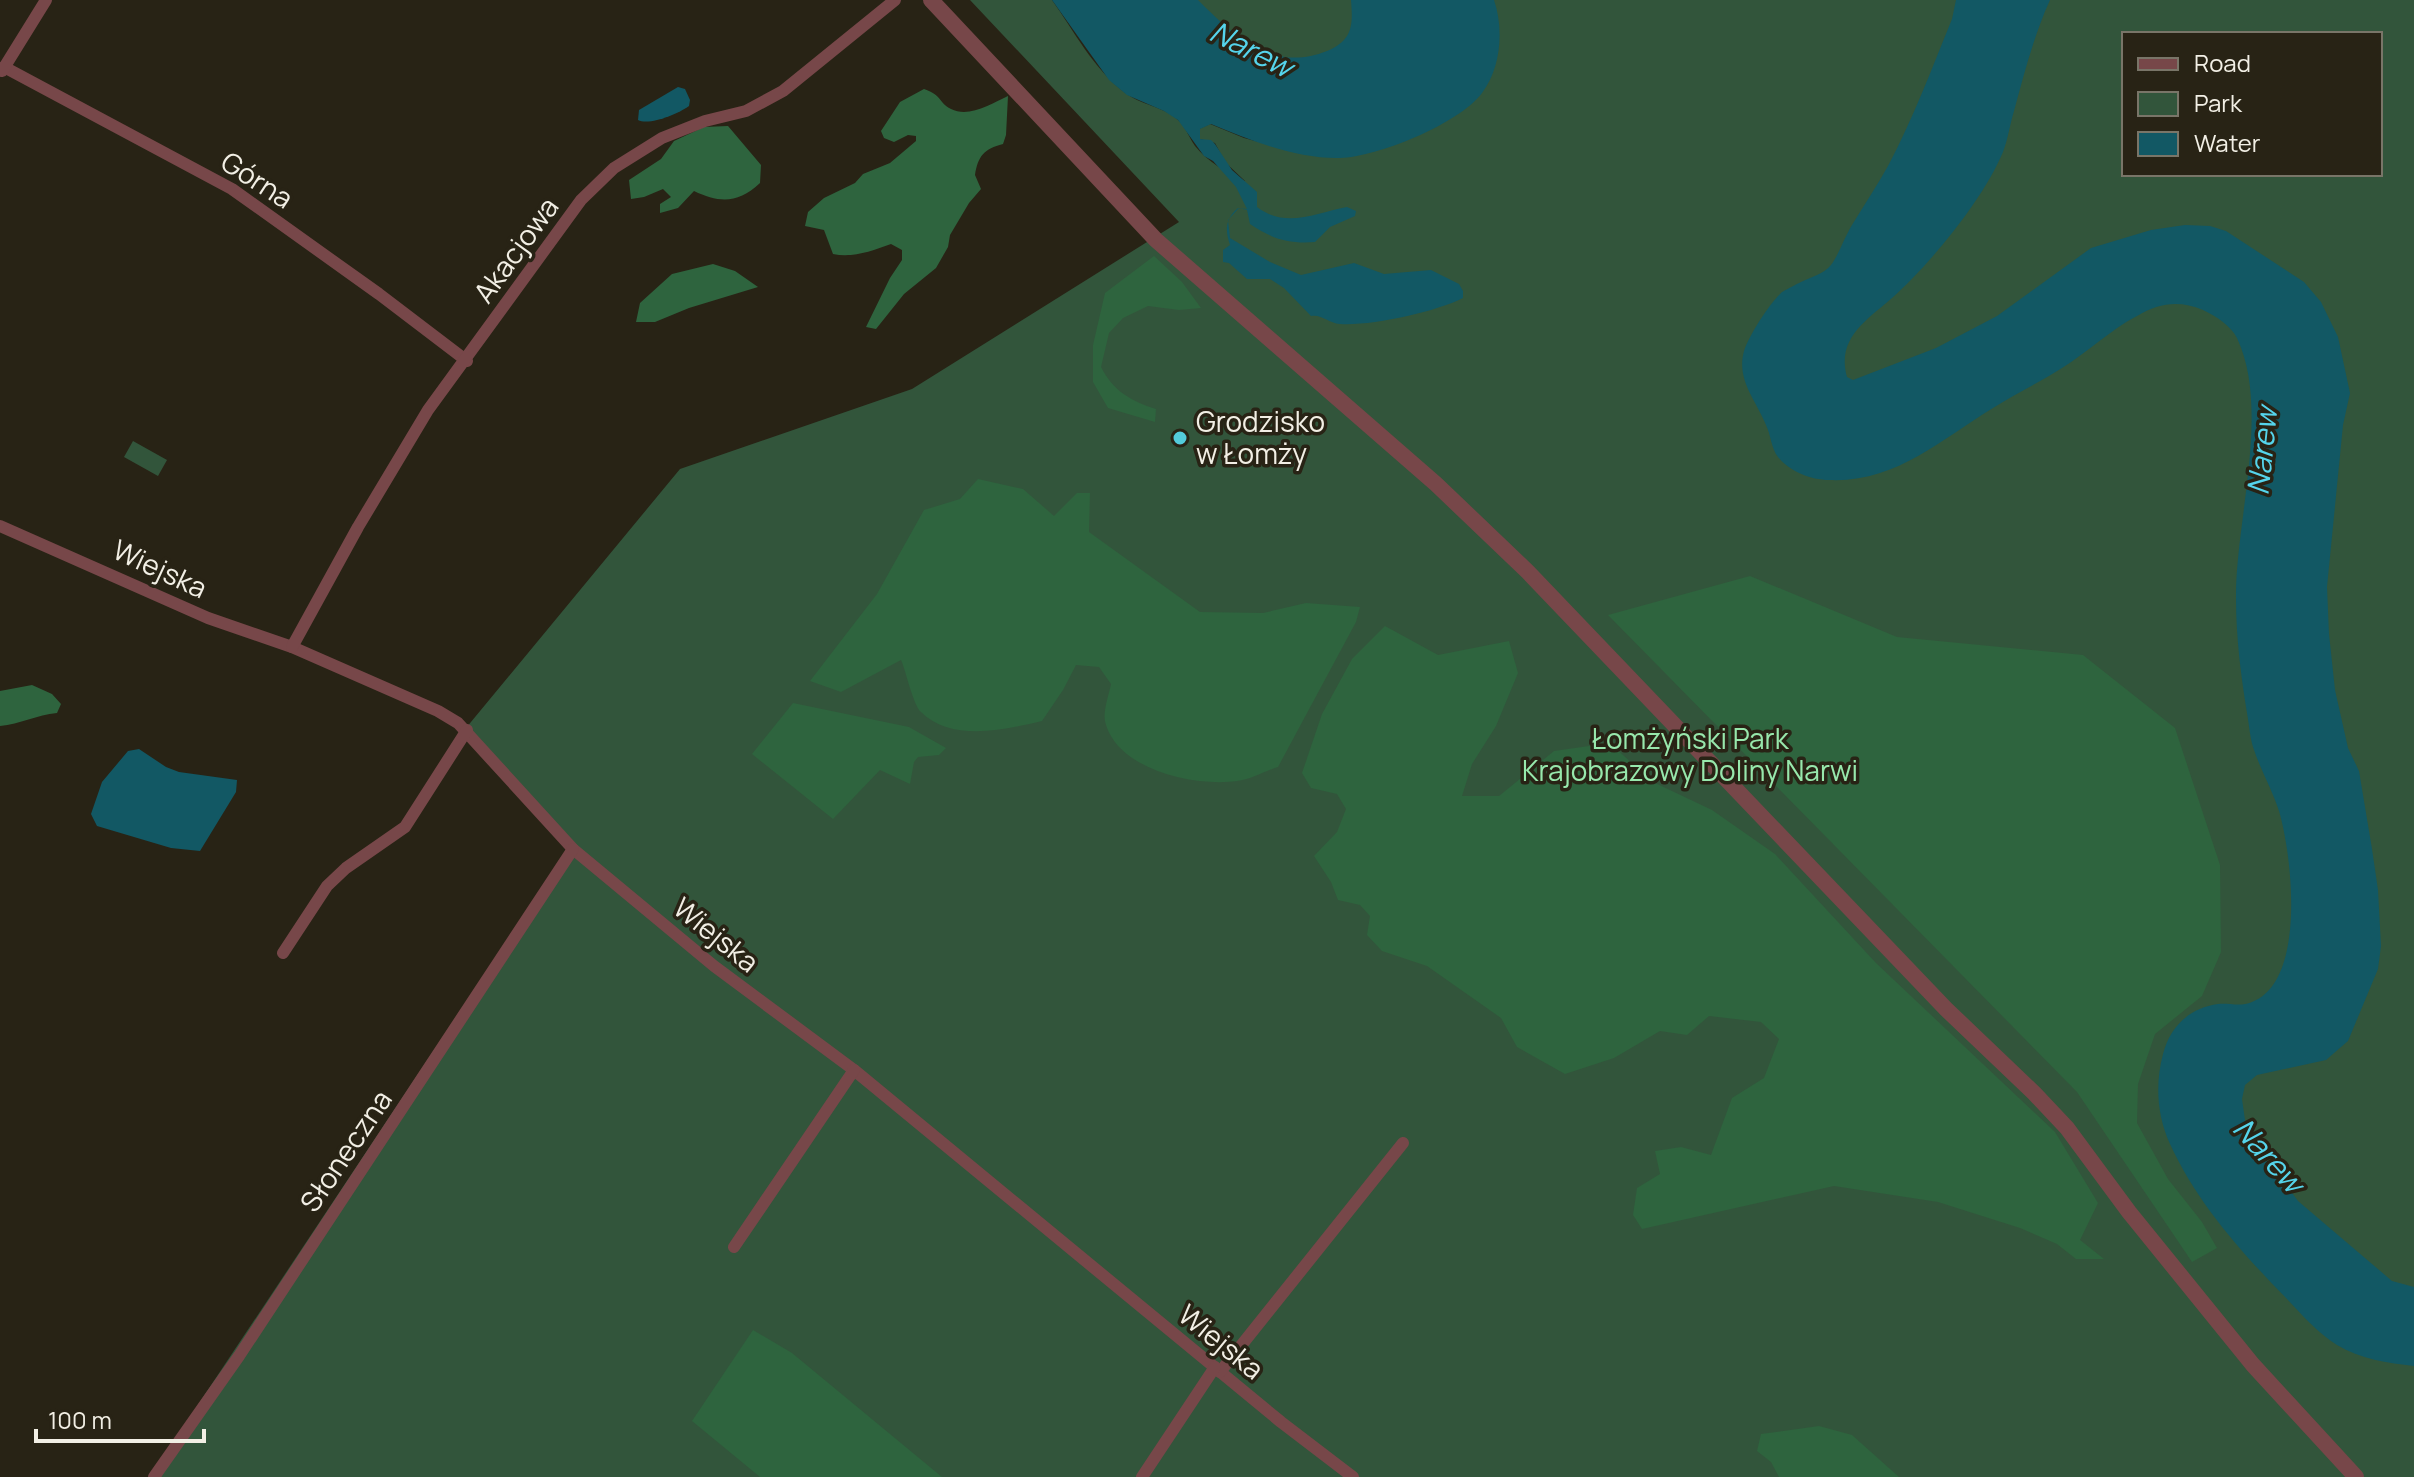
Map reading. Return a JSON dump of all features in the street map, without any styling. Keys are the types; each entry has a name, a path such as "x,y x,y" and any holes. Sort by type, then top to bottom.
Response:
{"street":[{"path":"2,70 46,0"},
{"name":"Akacjowa","path":"292,647 358,527 428,410 467,361 581,200 614,168 683,129 746,111 783,91 895,0"},
{"path":"931,0 1156,240 1436,484 1528,572 1946,1009 2034,1093 2067,1128 2129,1212 2244,1355 2356,1477"},
{"name":"Górna","path":"2,70 232,189 347,270 467,361"},
{"name":"Wiejska","path":"0,526 208,618 292,647 438,711 467,730 573,849 714,966 854,1070 1353,1477"},
{"path":"283,953 327,886 346,868 405,827 467,730"},
{"name":"Słoneczna","path":"154,1477 239,1356 573,849"},
{"path":"734,1247 854,1070"},
{"path":"1142,1477 1218,1369 1403,1143"}],"green space":[{"name":"Łomżyński Park Krajobrazowy Doliny Narwi","path":"970,0 1052,0 1093,61 1113,82 1130,96 1172,115 1206,157 1245,181 1225,162 1215,143 1200,139 1199,129 1210,124 1244,138 1293,151 1108,0 2414,0 2414,1477 150,1477 573,841 466,728 680,469 912,389 1179,222"},
{"path":"924,89 951,109 965,112 980,109 1008,96 1006,135 1003,144 991,148 980,158 975,175 981,189 950,235 948,247 936,268 904,294 876,329 866,327 902,260 902,250 891,244 855,254 833,254 824,230 805,226 808,212 824,198 855,183 863,174 890,163 916,141 916,136 908,135 894,142 884,138 881,131 900,102"},
{"path":"728,126 761,165 760,183 752,190 728,199 712,198 694,191 678,208 660,213 660,204 671,197 663,189 631,199 629,180 661,159 674,141 704,127"},
{"path":"1154,256 1182,282 1201,308 1179,310 1148,306 1123,318 1109,333 1101,367 1111,383 1124,394 1156,409 1155,422 1108,408 1093,382 1093,345 1105,293"},
{"path":"713,264 735,271 758,287 655,322 636,322 640,303 672,274"},
{"path":"133,441 167,460 158,476 124,457"},
{"path":"978,479 1023,489 1054,516 1077,493 1090,493 1089,532 1200,612 1263,613 1306,603 1360,607 1356,622 1278,767 1247,779 1220,782 1180,778 1141,763 1124,752 1112,738 1105,721 1111,684 1099,667 1076,665 1042,721 978,731 947,727 921,712 901,660 841,692 810,681 877,594 924,510 960,499"},
{"path":"1750,576 1897,637 2083,655 2175,728 2220,865 2221,952 2202,996 2155,1034 2138,1084 2137,1123 2168,1179 2202,1222 2217,1248 2192,1262 2077,1092 1608,615"},
{"path":"1385,626 1438,655 1509,641 1518,673 1496,726 1472,764 1462,796 1499,796 1554,751 1589,746 1614,747 1653,782 1712,810 1775,854 1876,963 2055,1132 2098,1203 2080,1240 2104,1259 2076,1259 2057,1244 2020,1228 1938,1202 1834,1186 1642,1229 1633,1215 1637,1188 1660,1174 1655,1151 1681,1147 1711,1155 1732,1098 1764,1078 1779,1039 1761,1022 1709,1016 1687,1035 1660,1031 1614,1058 1565,1074 1517,1047 1501,1018 1427,966 1382,951 1367,935 1370,916 1360,905 1338,900 1331,882 1314,856 1337,832 1346,809 1337,794 1311,788 1302,773 1322,714 1352,659"},
{"path":"32,685 52,694 61,704 57,713 0,726 0,691"},
{"path":"793,703 909,727 946,748 939,755 918,757 914,762 910,784 880,770 833,819 752,754"},
{"path":"753,1330 792,1353 942,1477 760,1477 692,1421"},
{"path":"1819,1426 1852,1435 1899,1477 1779,1477 1771,1462 1757,1451 1761,1434"}],"water":[{"name":"Narew","path":"1052,0 1198,0 1240,38 1256,47 1272,54 1307,57 1336,47 1347,37 1352,17 1351,0 1494,0 1499,23 1499,48 1488,83 1471,105 1437,127 1375,152 1340,158 1307,155 1257,142 1211,124 1200,129 1200,139 1211,140 1215,144 1232,170 1257,192 1257,207 1268,214 1301,218 1347,207 1356,211 1355,216 1330,227 1315,242 1297,242 1273,237 1250,224 1247,210 1239,208 1247,209 1236,187 1213,161 1204,156 1178,120 1127,95 1109,80"},
{"name":"Narew","path":"1956,0 2050,0 2030,55 2005,147 1994,171 1939,250 1856,331 1846,351 1847,377 1853,380 1936,348 1997,316 2091,248 2151,230 2185,225 2210,226 2226,231 2304,282 2321,302 2338,337 2350,393 2343,425 2327,587 2329,634 2335,690 2348,748 2359,771 2372,849 2381,946 2378,969 2348,1041 2326,1060 2257,1075 2245,1085 2242,1099 2246,1127 2255,1144 2298,1201 2392,1281 2414,1287 2414,1366 2374,1360 2346,1350 2323,1335 2304,1317 2237,1245 2193,1187 2170,1144 2160,1111 2160,1065 2170,1035 2182,1020 2198,1010 2218,1004 2252,1002 2269,990 2281,969 2291,915 2291,885 2284,831 2252,743 2239,656 2237,569 2249,467 2251,398 2247,367 2237,338 2227,325 2203,310 2177,304 2153,308 1916,458 1875,475 1853,479 1815,478 1801,474 1783,462 1774,450 1768,429 1748,390 1742,361 1750,337 1781,293 1831,265 1906,130 1952,19"},
{"path":"678,87 685,89 689,106 671,116 638,120 639,110"},
{"path":"1228,222 1230,238 1270,262 1301,275 1354,263 1384,274 1431,270 1459,284 1463,298 1420,313 1369,323 1340,324 1311,316 1284,288 1270,279 1247,279 1229,263 1223,262 1223,250 1230,245"},
{"path":"139,749 179,772 237,780 236,792 200,851 171,848 97,826 91,814 102,782 128,751"}],"place":[{"name":"Grodzisko w Łomży","path":"1180,438"}]}
